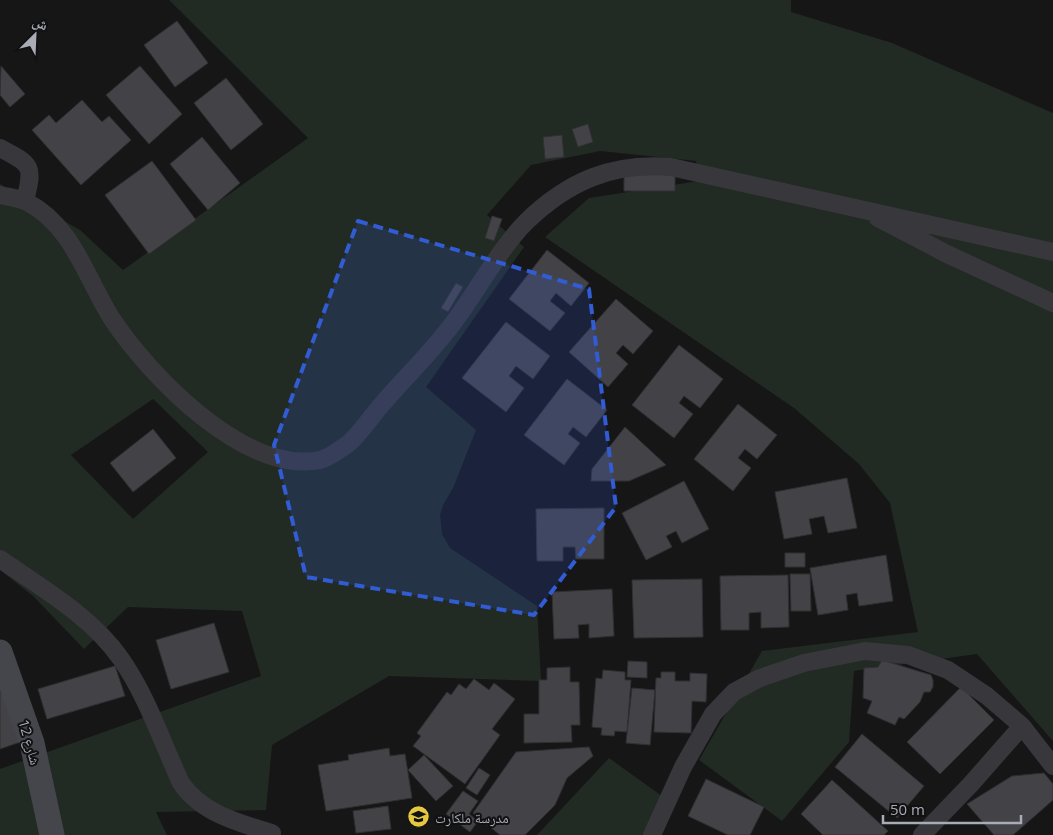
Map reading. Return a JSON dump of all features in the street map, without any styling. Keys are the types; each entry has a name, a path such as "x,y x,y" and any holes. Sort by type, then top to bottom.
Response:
{"street":[{"path":"0,148 25,162 29,167 31,176 25,201"},
{"path":"0,195 25,201 44,214 66,235 112,318 148,367 205,420 252,448 291,461 322,460 349,443 444,336 526,222 565,191 608,170 648,165 671,167 1053,252"},
{"path":"860,208 946,254 1053,303"},
{"path":"0,559 73,612 106,640 121,658 142,696 178,776 188,793 213,811 272,833"},
{"path":"652,835 683,767 713,714 734,692 760,678 804,663 866,651 908,655 948,670 987,696 1022,726 1053,766"},
{"name":"شارع 12","path":"0,652 32,743 52,835"},
{"path":"922,835 971,784 1022,726"}],"highlighted area":[{"path":"358,221 589,289 616,507 534,615 306,577 274,445"}],"shaded area":[{"path":"169,0 791,0 791,12 892,43 1053,113 1053,741 977,654 854,671 849,742 782,821 699,760 762,651 918,632 890,503 859,464 794,408 545,237 589,198 699,181 696,161 600,151 531,165 487,215 524,247 426,387 476,430 453,488 443,505 440,515 442,534 450,548 537,606 541,681 389,676 272,745 266,810 156,812 167,835 0,835 0,769 261,676 242,611 128,607 84,649 33,596 0,570 0,184 80,230 123,270 308,138","holes":["153,399 208,452 133,519 71,455"]},
{"path":"609,758 666,799 647,835 537,835"}],"building":[{"path":"177,21 208,63 175,87 144,45"},
{"path":"1,66 25,94 10,107 0,95"},
{"path":"140,66 182,114 149,144 106,95"},
{"path":"226,78 263,124 231,150 194,103"},
{"path":"82,100 102,122 109,116 131,140 81,185 32,130 49,115 56,123"},
{"path":"588,124 593,142 578,147 572,129"},
{"path":"562,135 564,157 545,159 543,137"},
{"path":"202,137 240,183 208,210 170,164"},
{"path":"152,161 196,220 149,254 105,195"},
{"path":"624,171 675,171 675,191 624,191"},
{"path":"492,216 502,219 494,241 485,238"},
{"path":"547,250 589,283 571,306 556,293 550,301 565,313 550,331 509,299"},
{"path":"456,283 463,287 448,312 441,308"},
{"path":"616,299 653,331 633,354 623,345 616,353 628,364 608,387 569,352"},
{"path":"506,322 550,356 533,379 516,366 509,376 524,388 506,412 462,378"},
{"path":"679,345 723,379 700,408 684,396 679,403 693,414 674,438 632,405"},
{"path":"567,379 607,410 586,437 573,427 568,434 580,443 564,465 524,435"},
{"path":"738,404 777,435 757,459 745,449 738,458 751,468 733,491 694,459"},
{"path":"625,427 666,465 629,481 591,481 592,469"},
{"path":"153,429 176,458 133,492 110,463"},
{"path":"847,478 857,528 828,533 824,516 809,519 812,534 784,539 775,492"},
{"path":"684,481 709,529 682,543 676,531 666,536 672,547 646,560 622,513"},
{"path":"604,508 604,559 576,559 575,547 563,547 563,561 537,561 536,509"},
{"path":"785,553 805,553 805,567 785,567"},
{"path":"886,555 893,601 859,606 857,593 846,595 848,610 818,615 810,568"},
{"path":"790,574 810,574 811,611 791,611"},
{"path":"788,575 789,627 761,628 761,612 749,613 749,630 721,630 720,576"},
{"path":"702,579 703,637 634,638 632,580"},
{"path":"612,589 614,636 589,638 589,624 578,625 579,638 554,639 552,592"},
{"path":"214,623 229,672 171,689 156,640"},
{"path":"882,660 931,675 933,680 933,687 930,692 924,692 920,702 904,719 899,717 895,725 867,713 872,701 863,698 864,668 878,667"},
{"path":"628,661 647,662 647,678 627,677"},
{"path":"115,666 125,696 47,719 38,689"},
{"path":"570,667 570,682 579,682 580,725 571,725 572,742 524,743 524,714 539,714 539,680 547,680 547,668"},
{"path":"603,670 625,672 625,680 631,680 627,732 615,731 614,736 601,735 602,728 592,727 596,678 602,679"},
{"path":"661,672 675,672 675,681 690,681 690,673 707,674 706,702 692,701 691,733 654,732 656,678 661,678"},
{"path":"474,679 489,690 494,683 515,699 492,729 500,735 465,784 413,746 421,736 417,733 447,692 451,695 459,684 466,689"},
{"path":"961,687 994,720 940,774 907,742"},
{"path":"632,688 655,690 650,745 626,743"},
{"path":"0,689 26,740 0,749"},
{"path":"862,734 924,786 897,818 835,767"},
{"path":"589,747 593,756 567,778 555,805 525,835 500,835 473,813 516,752"},
{"path":"389,748 390,756 405,754 412,798 326,811 318,765 349,760 348,755"},
{"path":"424,755 453,786 436,801 408,770"},
{"path":"479,768 490,775 477,795 466,788"},
{"path":"1044,773 1053,784 1053,800 1013,835 994,835 967,804 1012,776"},
{"path":"706,779 764,807 750,835 728,835 688,816"},
{"path":"832,780 888,831 884,835 823,835 801,814"},
{"path":"463,791 478,801 469,814 478,821 470,832 446,814"},
{"path":"388,806 391,829 356,833 353,811"}],"place":[{"name":"مدرسة ملكارت","path":"419,817"}]}
